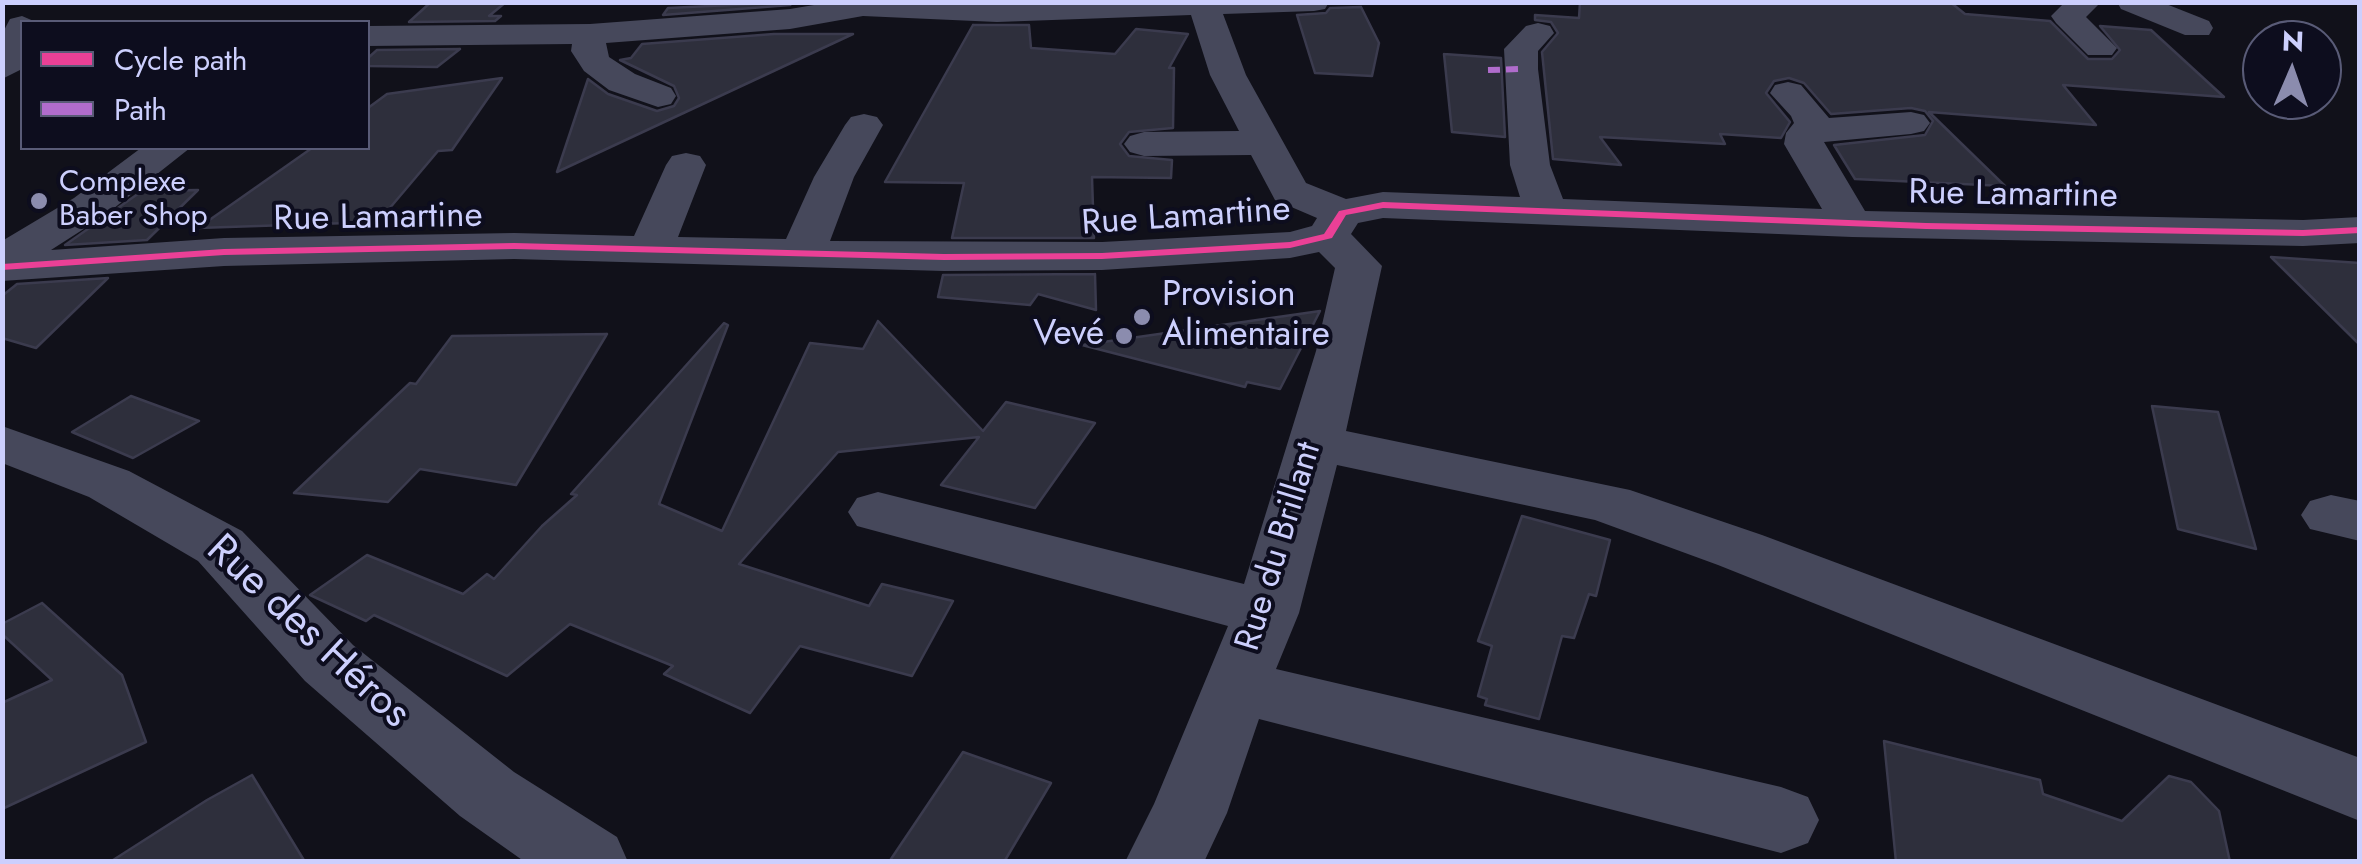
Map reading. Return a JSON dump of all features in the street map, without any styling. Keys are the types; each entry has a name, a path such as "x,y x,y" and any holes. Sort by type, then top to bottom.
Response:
{"street":[{"path":"370,26 590,34 790,19 863,7 997,12 1314,2"},
{"path":"2082,41 2067,16 2086,2"},
{"path":"2132,2 2197,28"},
{"path":"1204,6 1219,39 1228,75 1290,191 1335,224"},
{"path":"829,41 832,28 850,22 846,11"},
{"path":"1538,32 1520,49 1530,165 1545,210"},
{"path":"590,34 588,51 596,64 622,82 658,96"},
{"path":"1788,93 1808,112 1814,124 1805,133 1804,144 1852,224"},
{"path":"1805,133 1855,125 1911,124"},
{"path":"802,254 834,177 864,125"},
{"path":"1144,144 1262,143"},
{"path":"10,252 89,207 166,150"},
{"path":"651,249 686,164"},
{"name":"Rue Lamartine","path":"10,252 514,246 802,254 1102,256 1248,249 1335,224 1383,205 1852,224 2303,234 2360,230"},
{"name":"Rue du Brillant","path":"1164,862 1190,813 1235,686 1266,613 1341,351 1359,266 1335,224"},
{"name":"Rue des Héros","path":"2,443 109,484 220,546 329,662 488,794 589,862"},
{"path":"1313,445 1367,451 1608,504 1740,550 2360,790"},
{"path":"878,512 1266,613"},
{"path":"1235,686 1781,820"}],"building":[{"path":"431,2 506,2 489,16 501,16 495,21 409,22"},
{"path":"793,2 790,5 663,15 668,8"},
{"path":"1580,2 1950,2 1965,14 2050,21 2088,59 2112,59 2120,50 2100,26 2151,30 2224,97 2063,85 2096,125 1929,112 2005,186 1855,179 1834,145 1925,135 1933,121 1925,111 1911,108 1831,114 1804,83 1789,78 1774,81 1766,93 1790,122 1781,138 1720,134 1725,144 1600,137 1621,165 1553,159 1542,52 1558,33 1551,22 1535,20 1535,15 1579,18"},
{"path":"1361,7 1379,43 1372,76 1315,73 1297,15"},
{"path":"973,25 1029,25 1031,48 1115,54 1136,29 1188,34 1169,68 1174,68 1173,128 1129,132 1120,144 1129,156 1172,160 1171,178 1092,177 1094,238 952,238 964,183 885,182"},
{"path":"774,34 853,34 557,172 588,79 608,94 657,111 674,106 679,98 674,86 620,60 631,58 642,44"},
{"path":"460,49 437,67 370,66 370,56 377,50"},
{"path":"1444,54 1501,58 1505,137 1452,132"},
{"path":"502,78 452,150 438,151 378,222 198,228 309,150 370,150 370,107 387,94"},
{"path":"198,190 147,240 65,245 142,191"},
{"path":"2271,257 2360,263 2360,345"},
{"path":"1095,274 1096,310 1038,294 1030,305 938,297 943,275"},
{"path":"108,278 36,348 2,338 2,296 17,284"},
{"path":"1320,311 1280,389 1247,382 1245,387 1082,345"},
{"path":"878,321 983,431 1006,402 1095,423 1035,508 941,485 979,437 838,452 739,564 869,606 882,584 953,601 912,676 800,646 750,713 664,674 673,666 570,624 507,676 374,615 366,621 310,595 367,555 463,594 487,574 494,579 542,526 577,495 571,494 724,323 728,325 659,504 722,531 810,343 863,349"},
{"path":"607,334 516,485 420,469 388,502 294,493 410,383 416,384 452,336"},
{"path":"131,396 199,421 133,458 72,432"},
{"path":"2152,406 2218,412 2256,549 2178,529"},
{"path":"1522,516 1610,540 1596,596 1589,594 1574,638 1562,636 1539,719 1485,705 1487,699 1478,696 1492,646 1478,641"},
{"path":"42,603 122,675 146,742 2,809 2,703 52,680 2,634 2,624"},
{"path":"1884,741 2040,780 2043,794 2122,821 2169,776 2191,782 2219,811 2230,862 1896,862"},
{"path":"963,752 1051,783 1004,862 889,862"},
{"path":"252,775 305,862 110,862 207,800"}],"marked path":[{"path":"1488,70 1521,69"}],"cycle path":[{"path":"2,267 224,252 514,246 944,257 1102,256 1290,245 1328,236 1342,213 1383,205 1926,226 2303,233 2360,230"}],"place":[{"name":"Complexe Baber Shop","path":"39,201"},
{"name":"Provision Alimentaire","path":"1142,317"},
{"name":"Vevé","path":"1124,336"}]}
